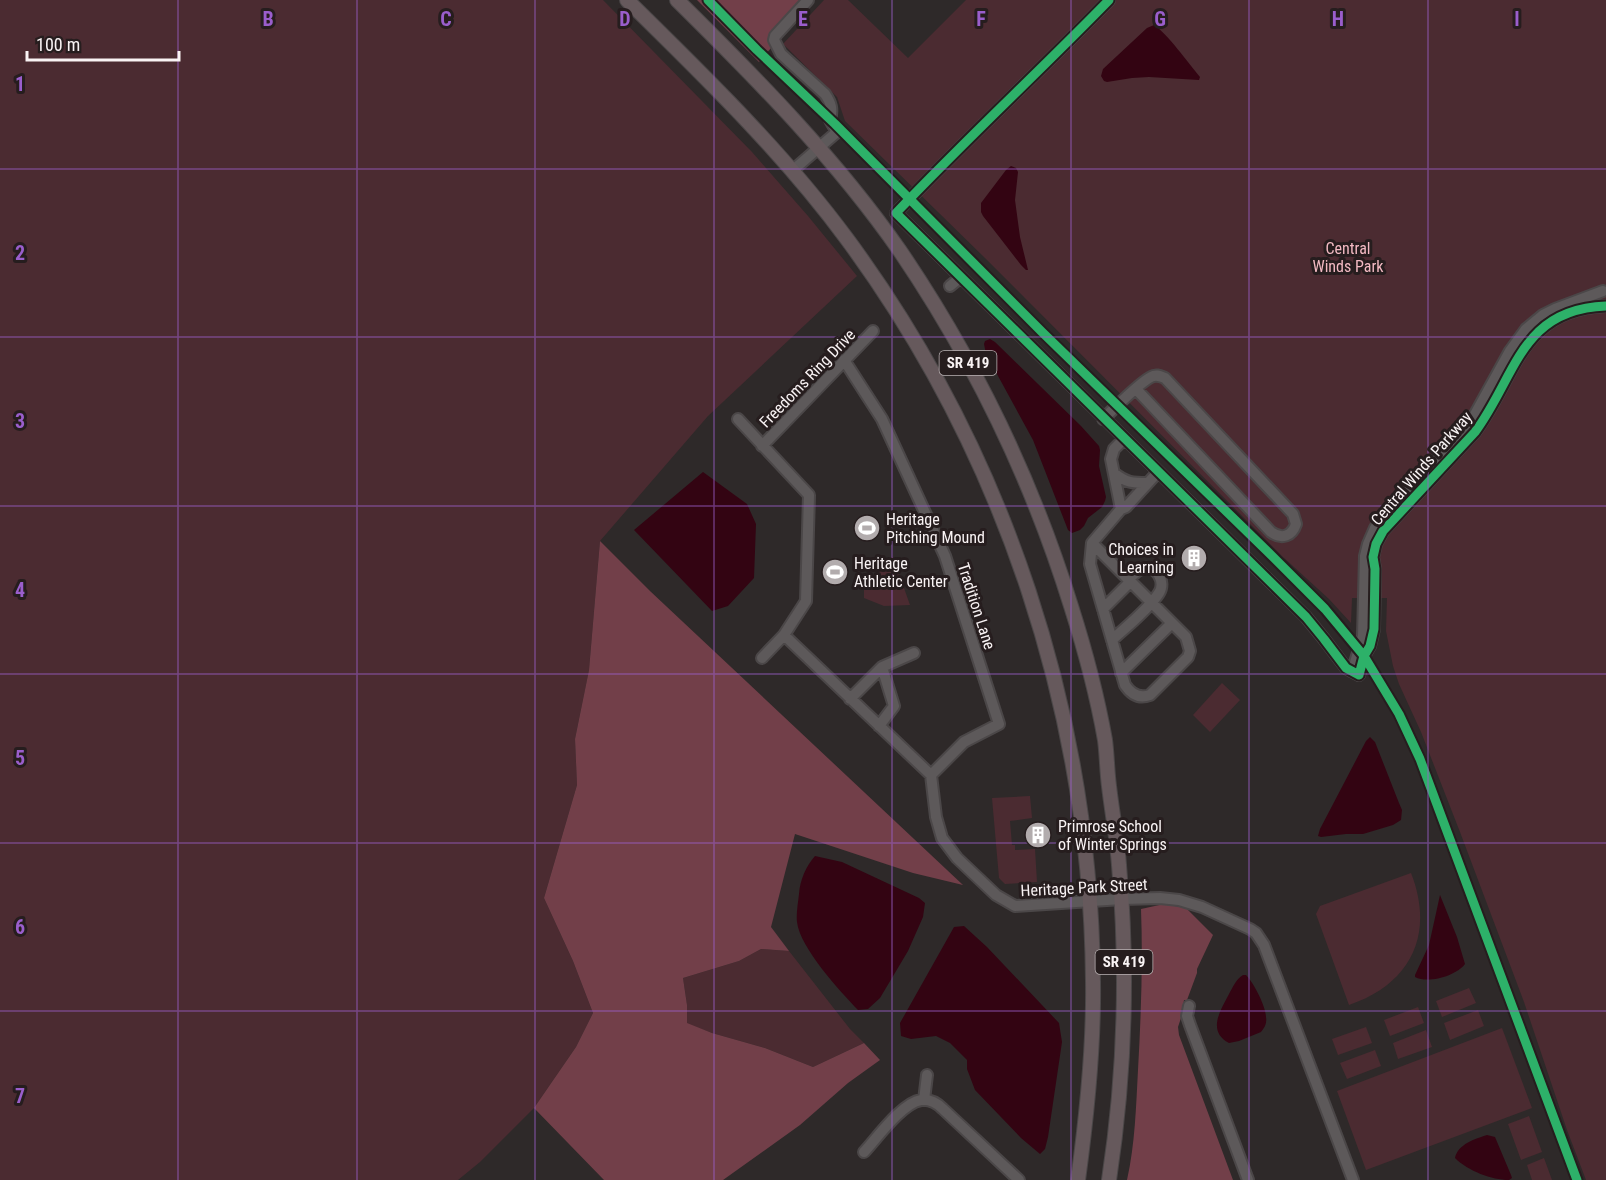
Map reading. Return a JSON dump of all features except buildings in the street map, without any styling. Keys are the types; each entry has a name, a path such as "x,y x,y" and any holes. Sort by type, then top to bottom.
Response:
{"main road":[{"name":"SR 419","path":"627,0 729,102 792,171 846,238 916,342 953,410 1003,518 1040,624 1053,672 1063,713 1081,818 1090,901 1093,983 1087,1107 1078,1180"},
{"name":"SR 419","path":"677,0 772,95 819,147 899,250 938,312 984,393 1020,467 1050,543 1073,613 1097,704 1105,743 1108,784 1119,861 1124,971 1123,1046 1119,1109 1109,1180"}],"street":[{"path":"792,171 837,132 830,120 832,111 825,94 781,54 774,40 775,36 808,0"},
{"path":"1109,0 896,213 1306,617 1346,668 1355,673"},
{"path":"950,286 961,277"},
{"name":"Central Winds Parkway","path":"1355,673 1354,666 1363,636 1365,556 1375,528 1473,418 1510,351 1526,329 1549,312 1605,292"},
{"name":"Central Winds Parkway","path":"1355,673 1371,646 1374,630 1374,557 1376,544 1383,531 1475,432 1520,353 1533,336 1553,321 1572,312 1606,306"},
{"name":"Freedoms Ring Drive","path":"762,446 873,330"},
{"name":"Tradition Lane","path":"844,360 882,419 945,556 999,724 964,742 931,775"},
{"path":"1103,419 1136,389 1153,376 1158,375 1165,378 1293,514 1296,524 1293,531 1282,537 1271,532 1136,389"},
{"path":"738,419 809,495 806,601 784,635 762,658"},
{"path":"1121,509 1111,459 1114,449 1124,439"},
{"path":"1092,543 1186,637 1190,651 1188,657 1150,695 1144,697 1134,695 1125,686 1090,564 1092,543 1121,509 1126,507 1158,472"},
{"path":"1114,473 1123,480 1148,483"},
{"path":"1103,609 1140,569 1146,567 1154,570 1160,576 1162,584 1160,592 1112,640"},
{"path":"1121,673 1172,623"},
{"path":"784,635 931,775"},
{"path":"850,699 882,668 914,653"},
{"path":"879,726 894,706 882,668"},
{"name":"Heritage Park Street","path":"931,775 936,818 942,838 957,858 980,881 996,895 1015,906 1122,899 1179,900 1202,907 1256,933 1264,945 1353,1180"},
{"path":"1189,1006 1187,1016 1190,1025 1248,1180"},
{"path":"924,1100 927,1075"},
{"path":"864,1152 901,1112 915,1102 933,1101 1019,1180"}],"green space":[{"path":"0,0 603,0 752,152 857,276 708,416 600,541 589,670 575,739 577,785 544,898 573,961 593,1013 576,1047 534,1108 480,1162 458,1180 0,1180"},
{"name":"Central Winds Park","path":"824,0 848,0 908,58 966,0 1606,0 1606,1180 1586,1180 1524,1002 1460,832 1421,732 1399,684 1386,631 1387,598 1352,598 1351,623 845,121 837,97 783,44"},
{"path":"893,557 910,605 884,606 864,598 864,586 879,584 879,561"},
{"path":"1222,683 1240,700 1210,732 1193,715"},
{"path":"1030,796 1032,818 1010,821 1012,845 1015,845 1015,850 1035,849 1037,882 1005,884 999,878 992,798"},
{"path":"1411,873 1418,895 1420,916 1418,936 1412,954 1402,970 1388,984 1370,996 1349,1005 1316,914 1320,906"},
{"path":"761,949 789,951 850,1029 864,1043 813,1067 765,1048 687,1024 683,978 739,961"},
{"path":"1469,988 1476,1003 1442,1017 1436,1001"},
{"path":"1418,1007 1424,1023 1390,1036 1384,1020"},
{"path":"1478,1010 1484,1026 1450,1040 1444,1023"},
{"path":"1366,1027 1372,1043 1338,1055 1332,1039"},
{"path":"1502,1028 1532,1108 1366,1170 1337,1091"},
{"path":"1426,1030 1432,1047 1398,1059 1393,1043"},
{"path":"1375,1050 1381,1066 1347,1079 1340,1063"},
{"path":"1529,1116 1542,1152 1521,1160 1508,1124"},
{"path":"1544,1158 1552,1180 1532,1180 1527,1165"}],"shaded area":[{"path":"697,0 801,0 771,33 769,39 771,48 759,62"},
{"path":"1154,25 1178,49 1200,77 1199,80 1149,77 1104,81 1101,76 1103,69 1147,28"},
{"path":"1011,166 1018,172 1015,200 1020,237 1028,270 1021,265 981,212 981,203"},
{"path":"990,339 1099,446 1099,466 1106,497 1102,507 1088,518 1080,530 1072,533 1068,530 1033,440 986,354 984,344"},
{"path":"703,472 747,504 756,524 754,578 728,606 712,611 634,530"},
{"path":"600,541 650,591 963,885 913,873 795,834 771,927 789,951 761,949 739,961 683,978 687,1023 712,1033 765,1048 813,1067 864,1043 880,1060 848,1083 800,1125 723,1180 604,1180 534,1108 576,1047 593,1013 573,961 544,898 577,785 575,739 589,670"},
{"path":"1370,737 1375,742 1402,810 1401,820 1393,825 1363,834 1318,836 1366,741"},
{"path":"815,856 842,862 919,898 925,903 923,917 908,951 880,998 868,1009 858,1010 841,992 813,956 800,932 797,908 800,889 804,874"},
{"path":"1440,895 1465,964 1455,972 1441,978 1421,979 1415,975 1429,945"},
{"path":"1164,904 1186,908 1213,935 1197,969 1187,1000 1184,1000 1178,1027 1233,1180 1127,1180 1135,1125 1139,1050 1142,969 1141,909"},
{"path":"964,926 1059,1023 1062,1042 1048,1137 1045,1149 1040,1154 1021,1138 975,1090 967,1069 967,1060 950,1043 936,1036 911,1039 901,1036 900,1023 954,927"},
{"path":"1243,975 1246,975 1259,995 1264,1007 1266,1023 1261,1032 1229,1043 1218,1033 1217,1020 1233,986"},
{"path":"1487,1135 1495,1137 1512,1178 1509,1180 1480,1174 1455,1158 1463,1146"}],"cycle path":[{"path":"708,0 1042,332 1267,551 1325,609 1364,656 1399,714 1420,759 1577,1180"},
{"path":"1109,0 896,213 1306,617 1346,668 1359,675 1364,656 1370,646 1374,629 1375,569 1373,557 1376,544 1383,531 1475,432 1524,350 1538,333 1555,319 1577,310 1606,306"}],"place":[{"name":"Heritage Pitching Mound","path":"867,528"},
{"name":"Choices in Learning","path":"1194,558"},
{"name":"Heritage Athletic Center","path":"835,572"},
{"name":"Primrose School of Winter Springs","path":"1038,835"}]}
